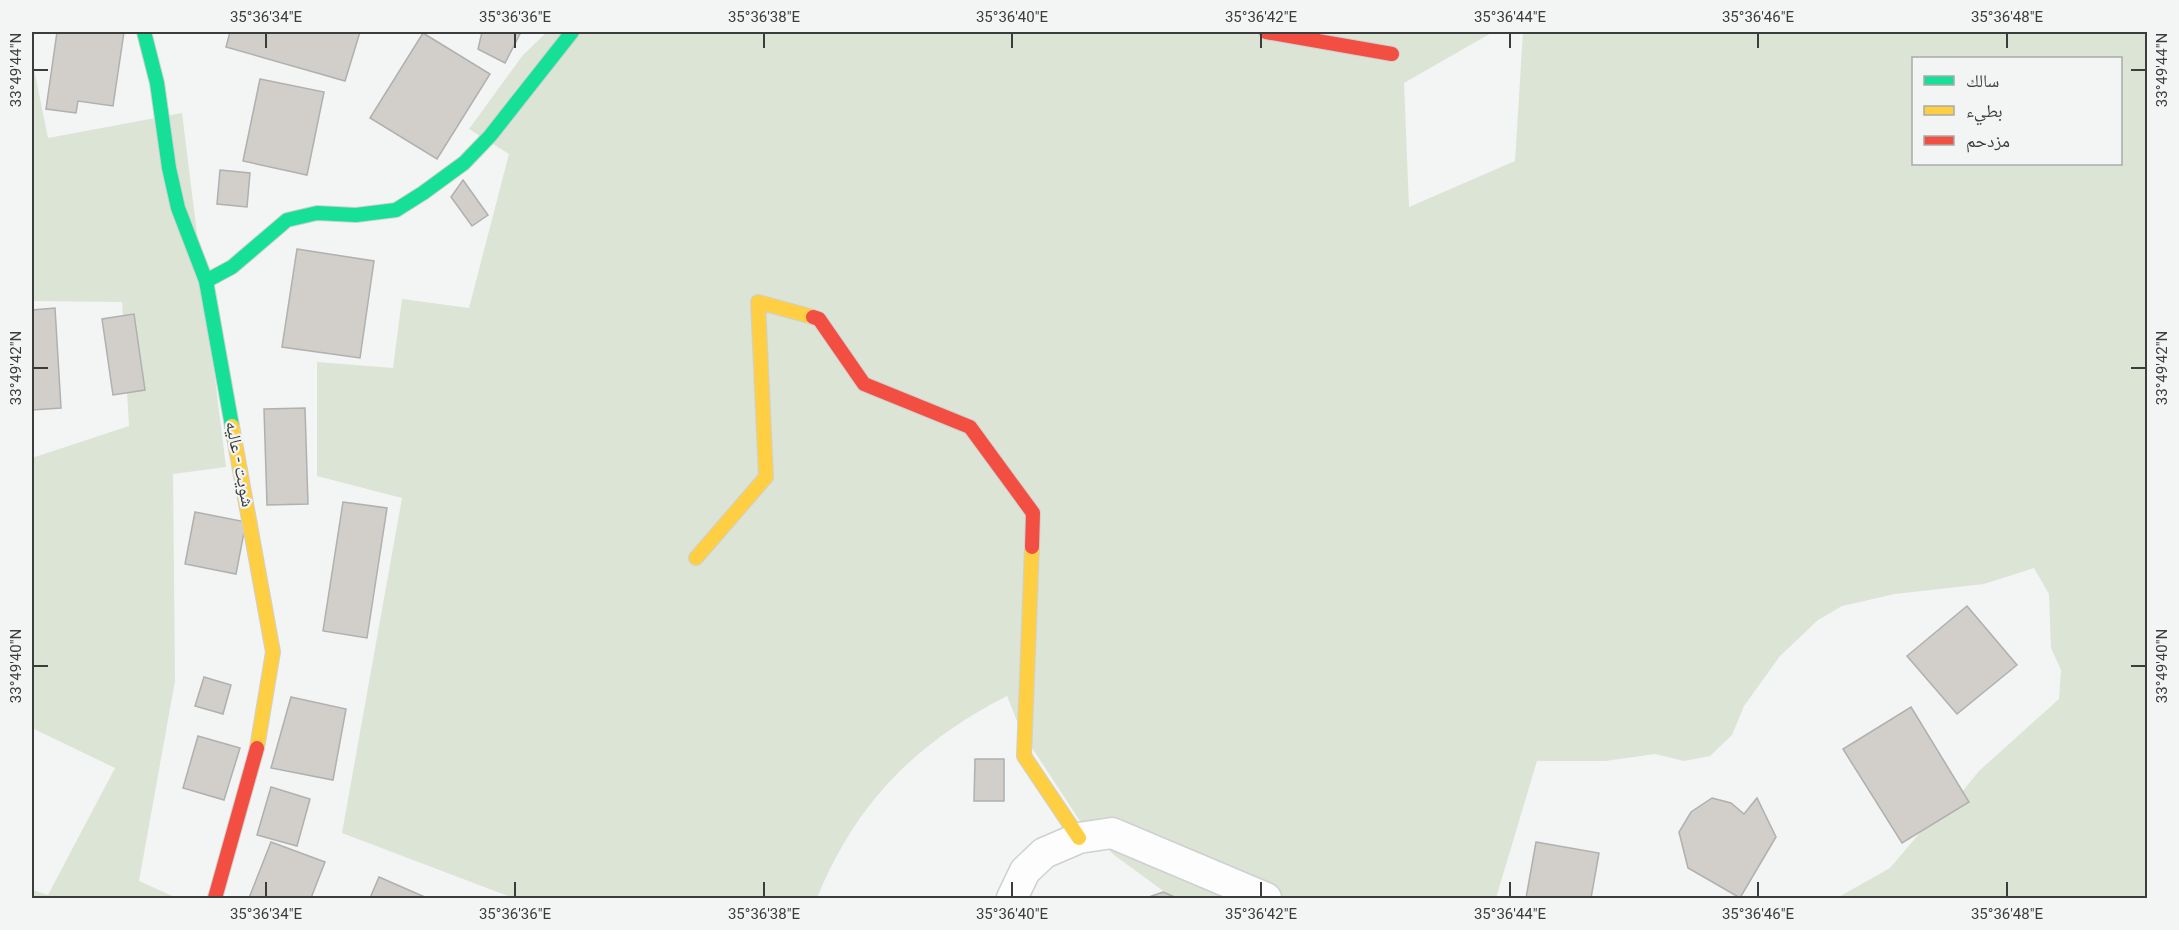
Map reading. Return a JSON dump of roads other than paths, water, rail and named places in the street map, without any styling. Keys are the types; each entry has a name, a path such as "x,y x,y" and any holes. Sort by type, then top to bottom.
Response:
{"street":[{"name":"شويت - عاليه","path":"144,32 157,83 168,168 178,208 206,281 273,652 258,745 215,898"},
{"path":"206,281 232,267 287,220 309,214 356,215 396,210 423,193 464,163 490,136 535,76 572,32"},
{"path":"1266,32 1392,54"},
{"path":"696,558 766,477 758,302 819,319 864,384 970,428 1033,513 1024,756 1079,838"},
{"path":"1012,898 1025,871 1044,853 1079,838 1112,834 1266,898"}]}
